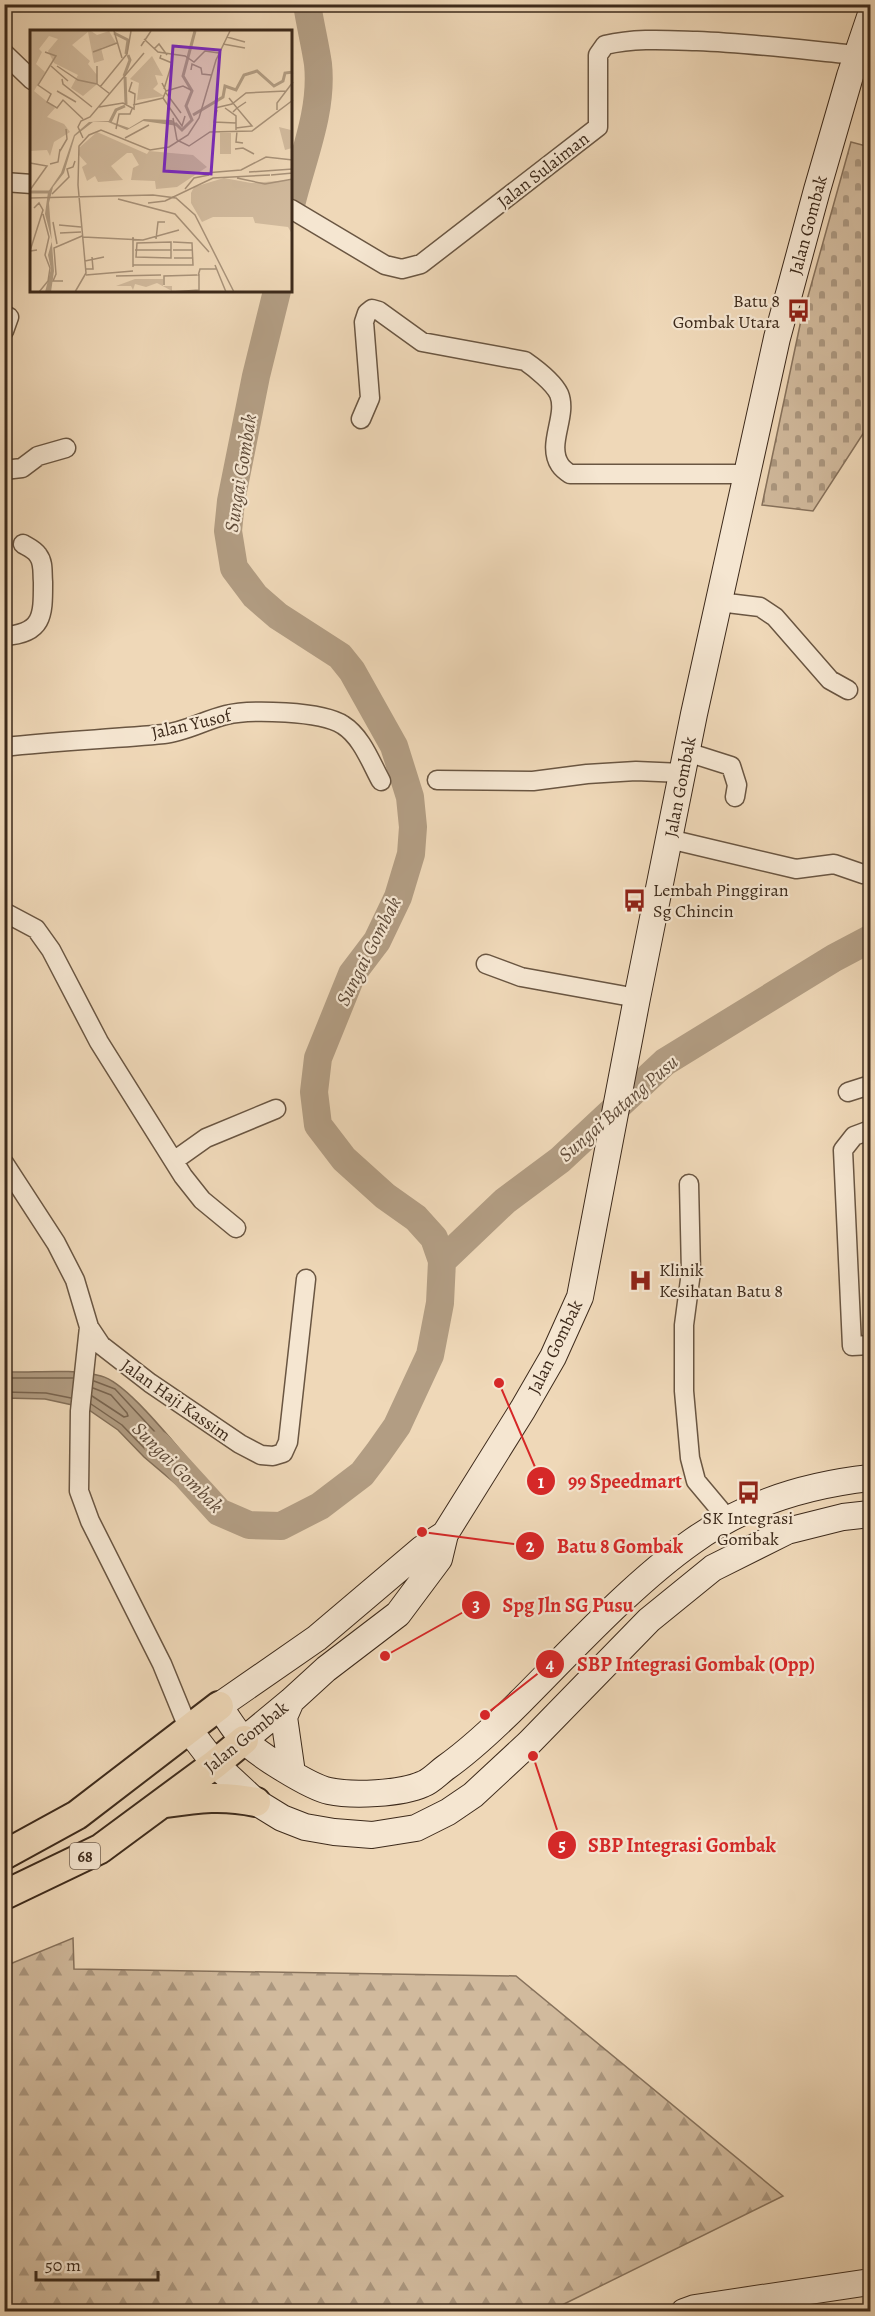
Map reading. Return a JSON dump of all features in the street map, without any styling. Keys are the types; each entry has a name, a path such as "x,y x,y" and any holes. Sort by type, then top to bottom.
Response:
{"main road":[{"name":"Jalan Gombak","path":"4,1895 100,1849 215,1764 326,1669 398,1614 439,1559 445,1534 553,1357 580,1297 684,762 777,338 817,190 870,17"},
{"path":"219,1706 244,1740 292,1773 327,1791 359,1794 392,1791 423,1784 462,1756 626,1597 691,1542 727,1518 774,1497 832,1482 870,1478"},
{"path":"189,1730 215,1764 256,1802 282,1818 305,1827 334,1833 372,1835 416,1828 448,1812 473,1795 529,1743 649,1620 713,1568 787,1531 843,1517 870,1514"},
{"name":"Jalan Gombak","path":"4,1855 77,1815 219,1706 317,1638 422,1549 445,1534"},
{"path":"291,1701 284,1717 292,1773"},
{"path":"159,1805 202,1797 231,1797 256,1802"},
{"path":"684,2312 695,2308 870,2282"}],"street":[{"name":"Jalan Sulaiman","path":"292,210 385,265 402,269 421,264 598,127 597,55 605,45 625,40 650,39 729,42 857,55"},
{"path":"4,53 30,78"},
{"path":"4,182 30,184"},
{"path":"362,419 370,398 364,322 366,313 372,309 422,342 525,361 536,369 559,394 561,405 555,447 559,465 570,474 748,474"},
{"path":"4,315 9,317 4,331"},
{"path":"4,470 22,468 38,456 66,448"},
{"path":"4,636 21,635 34,627 43,613 42,563 37,552 23,544"},
{"path":"719,602 760,607 775,617 830,680 848,690"},
{"name":"Jalan Yusof","path":"4,747 168,734 227,714 262,712 318,716 342,724 357,738 381,781"},
{"path":"437,780 533,781 684,762 731,766 737,784 735,797"},
{"path":"669,839 796,869 834,864 863,874"},
{"path":"4,912 36,929 51,950 99,1042 174,1160 202,1200 236,1228"},
{"path":"486,964 521,977 637,998"},
{"path":"848,1092 870,1084"},
{"path":"174,1160 206,1138 242,1121 276,1109"},
{"path":"870,1130 854,1136 843,1149 852,1346 870,1345"},
{"name":"Jalan Haji Kassim","path":"4,1163 56,1242 75,1280 89,1327 101,1345 150,1383 261,1455 273,1456 283,1453 288,1442 306,1279"},
{"path":"689,1184 691,1272 684,1325 684,1390 690,1458 696,1481 727,1518"},
{"path":"89,1327 80,1411 79,1491 90,1521 162,1664 189,1730"}],"green space":[{"path":"851,142 870,147 870,423 813,511 762,505 800,325"},
{"path":"73,1938 74,1969 516,1976 783,2196 553,2311 5,2311 5,1966"}],"water":[{"name":"Sungai Gombak","path":"5,1372 77,1372 101,1376 123,1389 135,1400 190,1461 176,1484 144,1457 118,1430 86,1408 45,1399 5,1398"}],"waterway":[{"name":"Sungai Gombak","path":"292,201 315,118 319,82 307,4"},
{"name":"Sungai Gombak","path":"158,1445 219,1512 249,1525 281,1526 320,1506 362,1474 378,1453 397,1426 430,1355 440,1303 442,1261 434,1238 416,1218 385,1196 344,1159 318,1125 314,1092 318,1058 352,974 377,941 398,897 411,854 413,827 410,797 394,746 352,671 340,656 278,616 255,596 234,568 228,531 231,501 256,376 277,292"},
{"name":"Sungai Batang Pusu","path":"442,1261 505,1201 560,1160 665,1062 834,958 870,939"}],"place":[{"name":"Batu 8 Gombak Utara","path":"798,311"},
{"name":"Lembah Pinggiran Sg Chincin","path":"635,900"},
{"name":"Klinik Kesihatan Batu 8","path":"641,1280"},
{"name":"99 Speedmart","path":"499,1383"},
{"name":"SK Integrasi Gombak","path":"748,1492"},
{"name":"Batu 8 Gombak","path":"422,1532"},
{"name":"Spg Jln SG Pusu","path":"385,1656"},
{"name":"SBP Integrasi Gombak (Opp)","path":"485,1715"},
{"name":"SBP Integrasi Gombak","path":"533,1756"}]}
